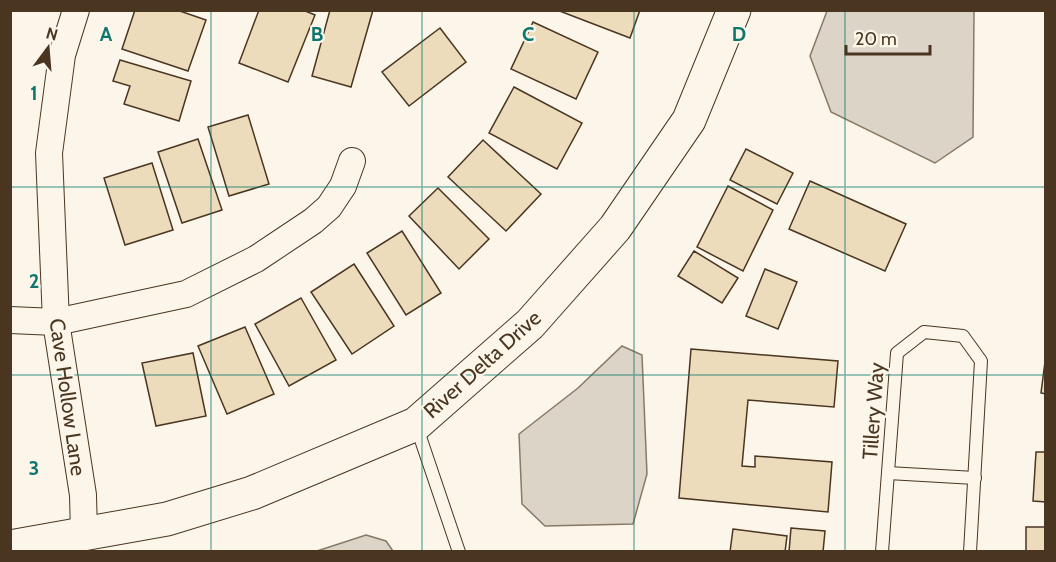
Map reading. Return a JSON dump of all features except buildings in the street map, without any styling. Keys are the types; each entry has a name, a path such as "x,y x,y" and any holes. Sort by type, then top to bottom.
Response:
{"street":[{"name":"Cave Hollow Lane","path":"76,10 62,55 49,153 56,321 83,495 84,534"},
{"name":"River Delta Drive","path":"10,547 167,519 252,493 416,424 530,324 615,228 689,120 734,10"},
{"path":"10,320 56,321 186,294 256,259 289,239 329,207 343,186 352,160"},
{"name":"River Delta Drive","path":"10,524 84,534"}],"lane":[{"name":"Tillery Way","path":"882,552 897,353 924,332 963,336 981,361 970,552"},
{"path":"416,424 459,552"},
{"path":"888,473 975,478"}],"shaded area":[{"path":"827,11 974,11 973,137 935,163 831,112 810,56"},
{"path":"622,346 642,355 647,474 633,524 545,526 522,504 519,434 578,388"},
{"path":"366,535 386,541 393,551 317,551"}]}
